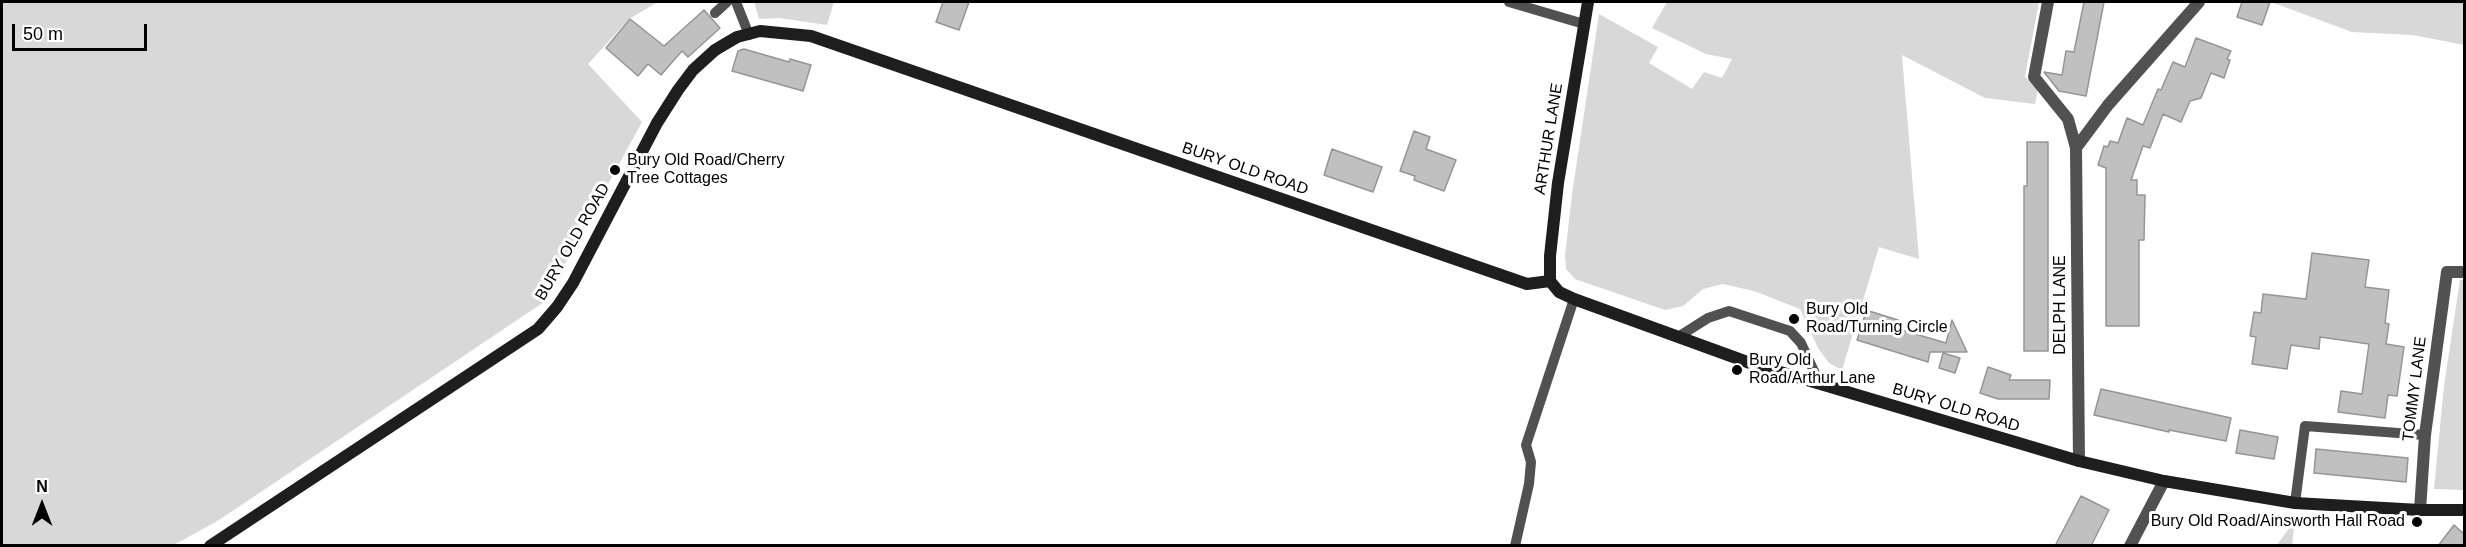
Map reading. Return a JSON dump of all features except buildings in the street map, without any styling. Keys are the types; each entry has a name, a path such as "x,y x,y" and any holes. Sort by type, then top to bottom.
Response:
{"street":[{"name":"ARTHUR LANE","path":"1551,281 1550,256 1558,183 1588,2"},
{"name":"DELPH LANE","path":"2048,2 2034,77 2067,119 2076,148 2079,461"},
{"path":"2076,148 2108,105 2199,2"},
{"name":"BURY OLD ROAD","path":"210,546 538,329 573,283 657,123 678,90 693,70 715,50 737,37 760,32 811,36 1527,284 1551,281 1559,292 1574,299 1750,363 2079,461 2164,481 2295,503 2420,510 2464,510"},
{"name":"TOMMY LANE","path":"2420,510 2426,435 2447,272 2464,272"},
{"path":"2130,546 2164,481"}],"lane":[{"path":"715,13 727,2"},
{"path":"736,2 749,34"},
{"path":"1509,2 1584,24"},
{"path":"1515,546 1529,484 1531,462 1526,445 1552,360 1574,299"},
{"path":"1678,337 1708,318 1729,312 1790,331 1801,343 1820,384"},
{"path":"2295,503 2305,426 2426,435"}],"shaded area":[{"path":"2,2 658,2 629,19 588,64 642,122 544,302 219,520 172,546 2,545"},
{"path":"754,2 834,2 827,25 779,18 759,19"},
{"path":"1667,2 2039,2 2025,77 2038,89 2035,104 1985,98 1902,55 1919,259 1879,247 1842,370 1829,363 1818,348 1800,309 1754,291 1723,284 1703,289 1683,306 1665,310 1575,279 1566,269 1565,256 1572,194 1599,14 1658,47 1649,63 1692,89 1704,72 1722,78 1732,59 1706,54 1652,28"},
{"path":"2271,2 2464,2 2464,45 2413,35 2352,32"},
{"path":"2460,280 2464,280 2464,490 2434,489 2444,386"},
{"path":"2295,520 2292,545 2277,545"}],"place":[{"name":"Bury Old Road/Cherry Tree Cottages","path":"615,170"},
{"name":"Bury Old Road/Turning Circle","path":"1794,319"},
{"name":"Bury Old Road/Arthur Lane","path":"1737,370"},
{"name":"Bury Old Road/Ainsworth Hall Road","path":"2417,522"}]}
